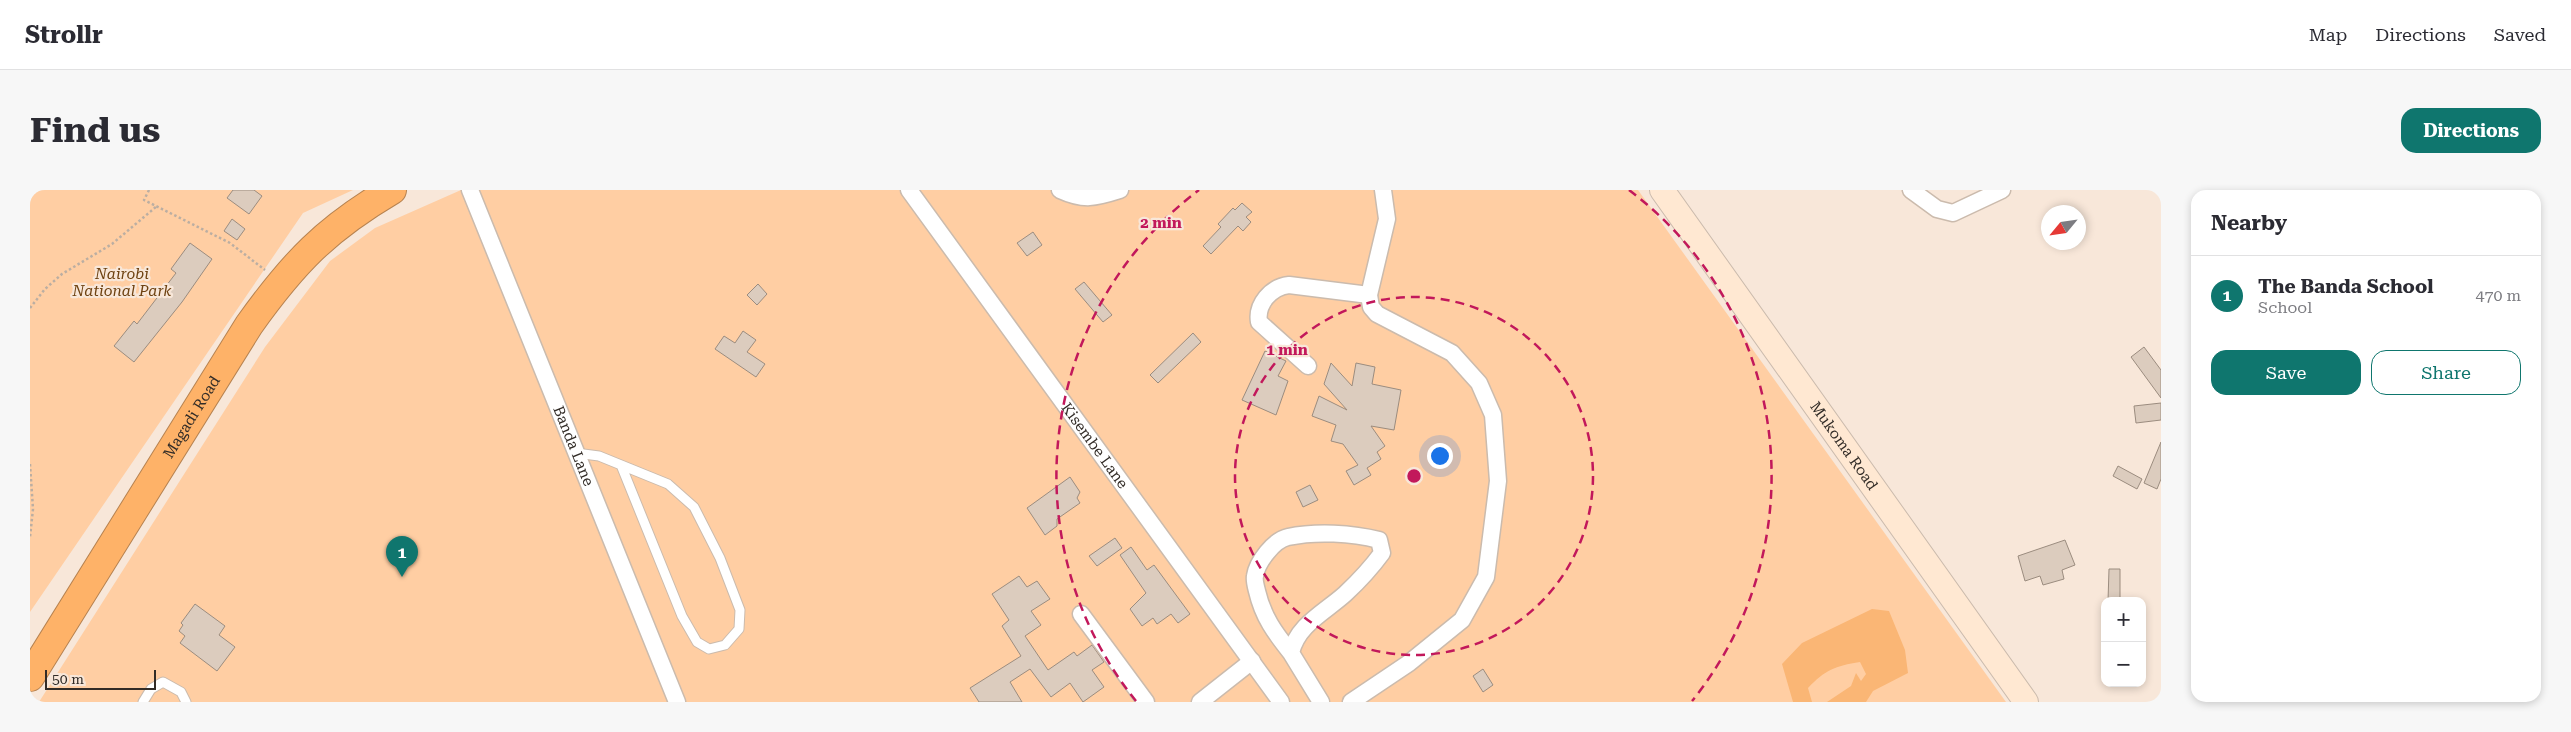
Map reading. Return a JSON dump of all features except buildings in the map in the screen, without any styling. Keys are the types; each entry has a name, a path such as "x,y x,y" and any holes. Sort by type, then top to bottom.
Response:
{"highway":[{"name":"Magadi Road","path":"30,677 249,324 279,283 308,251 353,213 392,190"}],"street":[{"name":"Banda Lane","path":"470,190 677,702"},
{"name":"Kisembe Lane","path":"910,190 1281,702"},
{"path":"1060,190 1078,198 1100,197 1120,190"},
{"path":"1351,702 1409,663 1462,620 1486,577 1498,481 1494,416 1479,383 1452,354 1377,314 1371,307 1369,295 1387,219 1383,190"},
{"name":"Mukoma Road","path":"1662,190 2026,702"},
{"path":"1911,190 1936,209 1953,213 2002,190"},
{"path":"1308,366 1259,322 1258,314 1271,291 1280,286 1289,285 1369,295"},
{"path":"1291,653 1294,641 1308,624 1344,595 1372,567 1382,553 1379,540 1343,534 1287,537 1274,546 1262,559 1254,577 1262,610 1270,626 1291,653 1321,702"},
{"path":"1081,614 1146,702"},
{"path":"1200,702 1252,661"}],"lane":[{"path":"576,453 599,456 668,484 694,507 720,558 740,610 739,629 725,645 710,649 696,642 682,616 621,466"},
{"path":"143,702 151,689 162,682 181,692 186,702"}],"path":[{"path":"149,190 144,200 230,243 279,283"},
{"path":"30,308 45,289 62,274 112,244 157,206"},
{"path":"30,464 33,509 30,537"}],"green space":[{"name":"Nairobi National Park","path":"30,190 353,190 303,213 30,612"},
{"path":"461,190 1638,190 2006,702 39,702 265,347 330,261 375,228"}],"shaded area":[{"path":"1872,609 1889,611 1905,650 1908,673 1873,691 1866,702 1827,702 1851,686 1856,673 1861,681 1866,674 1860,662 1844,665 1825,673 1808,688 1812,702 1793,702 1782,664 1802,643"}],"place":[{"name":"The Banda School","path":"402,577"}]}
